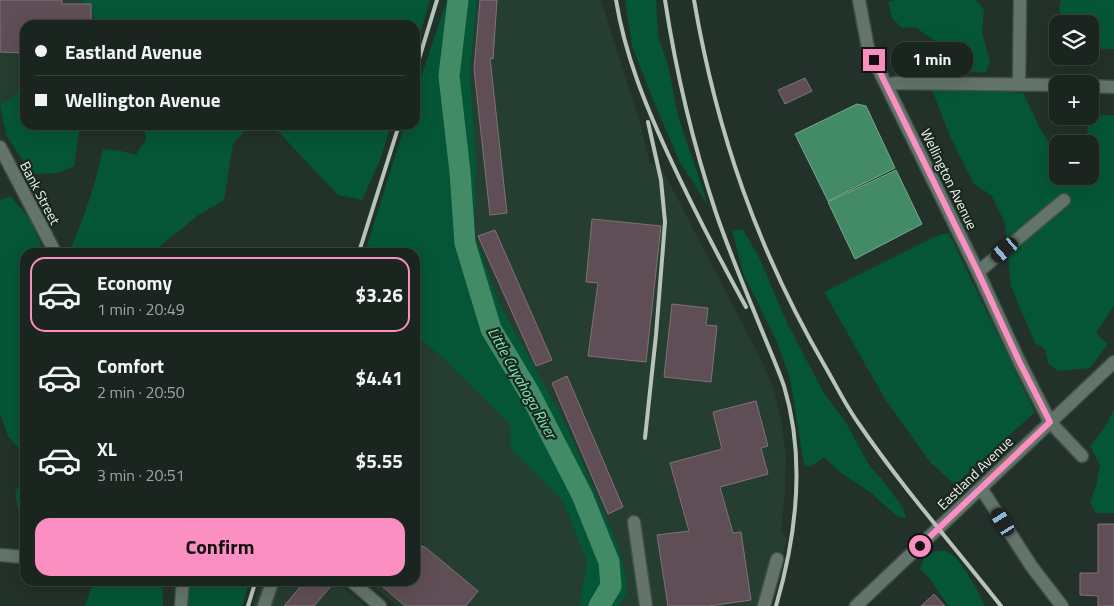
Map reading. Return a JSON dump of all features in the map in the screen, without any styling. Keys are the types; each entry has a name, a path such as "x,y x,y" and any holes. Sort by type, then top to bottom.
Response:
{"street":[{"name":"Wellington Avenue","path":"859,0 868,48 978,272 1019,361 1050,422 1082,456"},
{"path":"1019,84 1020,0"},
{"path":"886,85 897,83 1049,85"},
{"path":"1099,86 1114,87"},
{"name":"Bank Street","path":"0,147 53,248"},
{"path":"978,272 1064,200"},
{"name":"Eastland Avenue","path":"856,606 1114,362"},
{"path":"981,488 1032,567 1062,606"},
{"path":"634,522 646,606"},
{"path":"0,555 20,557"},
{"path":"764,606 777,559"},
{"path":"182,586 182,606"},
{"path":"264,606 271,586"},
{"path":"357,586 380,606"}],"shaded area":[{"path":"0,0 82,0 96,20 20,20 20,91 0,105"},
{"path":"82,0 430,0 420,34 420,20 96,20"},
{"path":"447,0 477,0 470,76 476,156 475,235 499,303 564,420 616,540 626,575 627,594 619,606 579,606 587,561 562,500 511,449 510,424 442,357 420,339 420,248 366,248 403,130 420,130 420,80"},
{"path":"477,0 601,0 639,120 650,164 660,165 761,359 774,389 782,423 786,456 781,532 787,538 772,606 619,606 627,594 626,575 616,540 564,420 499,303 475,235 476,156 470,76"},
{"path":"625,0 656,0 658,36 668,65 678,116 708,205 679,161 650,92 632,46"},
{"path":"895,0 976,0 984,9 982,32 990,63 985,73 955,70 938,43 915,27 902,28 892,18 888,2"},
{"path":"1061,0 1114,0 1114,49 1101,49 1099,15 1061,15 1059,8"},
{"path":"931,87 1023,93 1049,143 1049,185 1099,185 1099,135 1087,135 1088,125 1099,125 1099,116 1114,115 1114,306 1096,333 1108,344 1090,368 1058,371 1048,363 1045,349 1035,343 1011,286 1005,223 991,195 974,184 950,136"},
{"path":"20,91 20,130 79,130 74,166 58,173 32,174 6,135 0,105"},
{"path":"857,104 866,106 895,168 828,201 795,134"},
{"path":"144,130 246,130 233,144 224,200 197,216 158,248 71,248 89,202 103,149 136,155 146,139"},
{"path":"277,130 389,130 380,160 362,200 338,195"},
{"path":"896,170 922,224 855,259 828,202"},
{"path":"10,196 31,220 42,248 20,248 20,450 8,436 0,413 0,200"},
{"path":"732,230 743,230 759,257 788,325 825,395 845,421 869,465 903,508 906,518 898,517 871,493 841,473 824,457 810,467 804,464 790,378 776,340 743,273"},
{"path":"949,233 1035,412 955,485 930,462 885,399 824,292 938,235"},
{"path":"420,339 442,357 511,424 511,449 562,500 587,561 579,606 397,606 373,586 420,586"},
{"path":"1114,410 1114,513 1096,513 1090,502 1096,486 1100,465 1090,446 1103,430"},
{"path":"20,484 20,510 18,510 15,492"},
{"path":"937,551 945,551 957,559 963,566 985,606 948,606 930,579 920,569 925,556"},
{"path":"92,586 162,586 163,606 85,606"},
{"path":"186,586 248,586 242,606 185,606"},
{"path":"260,586 342,586 365,606 253,606"}],"building":[{"path":"0,0 62,0 62,4 91,4 91,20 20,20 20,53 0,52"},
{"path":"480,0 497,0 493,59 490,58 507,213 490,215 474,69"},
{"path":"805,78 812,91 785,104 778,90"},
{"path":"592,219 661,226 646,362 588,356 598,283 586,282"},
{"path":"495,230 552,360 536,366 478,236"},
{"path":"672,304 708,308 706,325 717,326 711,382 664,377"},
{"path":"567,376 623,507 608,514 552,383"},
{"path":"756,401 768,446 761,448 768,474 720,487 733,533 741,532 751,600 709,606 668,606 657,535 689,531 670,463 722,449 713,412"},
{"path":"1098,524 1114,524 1114,606 1098,606 1098,596 1080,595 1080,573 1098,573"},
{"path":"420,546 425,547 478,591 466,606 405,606 382,586 420,586"},
{"path":"301,586 331,586 314,606 284,606"},
{"path":"934,594 945,606 921,606"}],"waterway":[{"name":"Little Cuyahoga River","path":"458,0 449,76 460,172 465,243 491,329 530,394 582,495 609,562 611,586 599,606"}],"railway":[{"path":"420,56 437,0"},
{"path":"616,0 630,60 651,117 696,212 746,307"},
{"path":"665,0 674,54 700,161 716,213 781,378 791,413 797,469 794,524 776,606"},
{"path":"694,0 715,98 743,190 760,235 802,324 854,417 875,447 1001,606"},
{"path":"645,438 665,222 661,180 648,122"},
{"path":"360,248 397,130"},
{"path":"248,606 254,586"}],"route":[{"path":"874,60 1050,422 920,546"}]}
